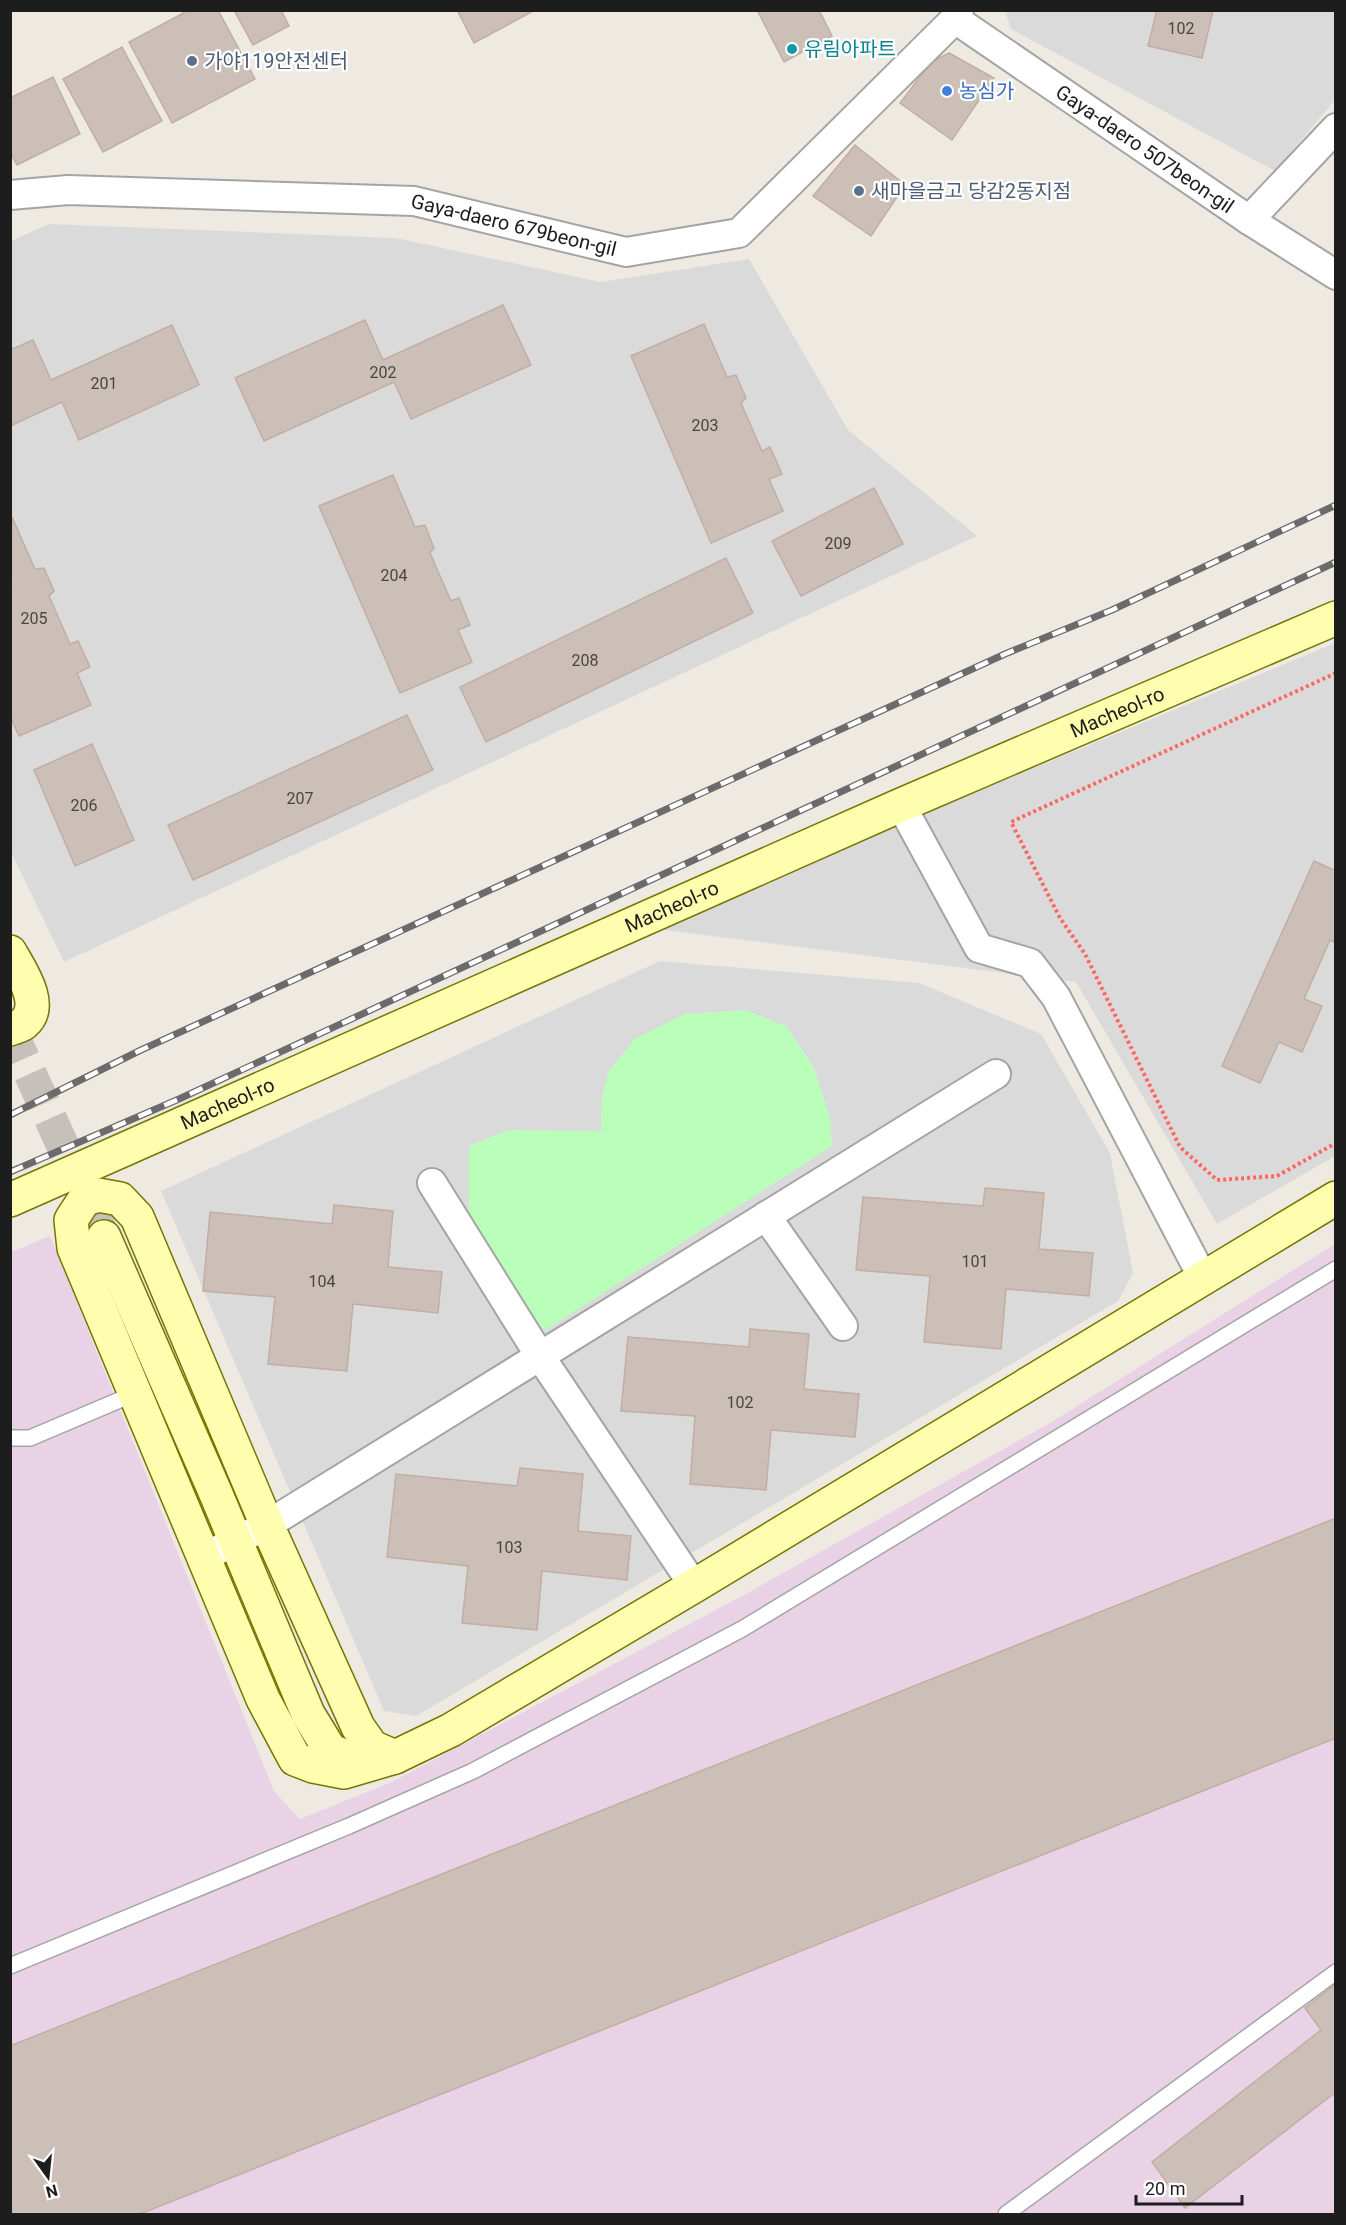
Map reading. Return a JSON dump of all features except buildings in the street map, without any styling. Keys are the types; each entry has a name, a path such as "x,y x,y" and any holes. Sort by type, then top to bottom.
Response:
{"street":[{"name":"Gaya-daero 679beon-gil","path":"10,195 68,190 414,201 626,252 739,233 957,15"},
{"name":"Gaya-daero 507beon-gil","path":"957,15 1249,220 1335,275"},
{"path":"1249,220 1335,128"},
{"name":"Macheol-ro","path":"10,1200 78,1186 901,806 1335,618"},
{"path":"901,806 979,948 1030,963 1056,997 1203,1278"},
{"path":"10,952 32,996 33,1009 24,1023 10,1029"},
{"path":"204,1557 267,1525 996,1074"},
{"path":"432,1183 540,1356 694,1586"},
{"path":"395,1757 372,1747 358,1727 267,1525 137,1217 120,1199 98,1195 78,1186 71,1220 74,1248 263,1699 295,1760 344,1772 395,1757 451,1730 694,1586 1335,1198"},
{"path":"766,1216 843,1326"},
{"path":"104,1237 236,1541 308,1714 330,1750 362,1764 395,1757"}],"lane":[{"path":"10,1966 349,1826 504,1755 742,1629 1335,1269"},
{"path":"10,1438 30,1438 136,1393"},
{"path":"1006,2214 1335,1972"}],"path":[{"path":"1335,673 1011,822 1060,918 1085,954 1180,1147 1217,1180 1277,1176 1335,1143"}],"shaded area":[{"path":"1005,11 1335,11 1335,100 1275,171 1011,29"},
{"path":"49,224 396,238 601,282 749,259 848,430 977,536 64,962 11,852 11,241"},
{"path":"1335,643 1335,1156 1217,1224 1076,982 649,928"},
{"path":"660,961 919,983 1041,1034 1110,1153 1133,1273 1118,1301 416,1716 384,1711 161,1191"},
{"path":"50,1236 274,1791 300,1819 392,1782 742,1596 1050,1423 1335,1244 1335,2214 11,2214 11,1252"}],"green space":[{"path":"745,1010 786,1026 814,1068 830,1118 832,1146 544,1331 469,1217 469,1146 509,1130 601,1131 602,1098 608,1072 635,1039 685,1014"}],"tunnel":[{"path":"10,1029 104,1237"}],"railway":[{"path":"10,1115 141,1050 1005,654 1112,610 1336,505"},
{"path":"10,1172 179,1099 1336,562"}],"place":[{"name":"유림아파트","path":"792,49"},
{"name":"가야119안전센터","path":"192,61"},
{"name":"농심가","path":"947,91"},
{"name":"새마을금고 당감2동지점","path":"859,191"}]}
